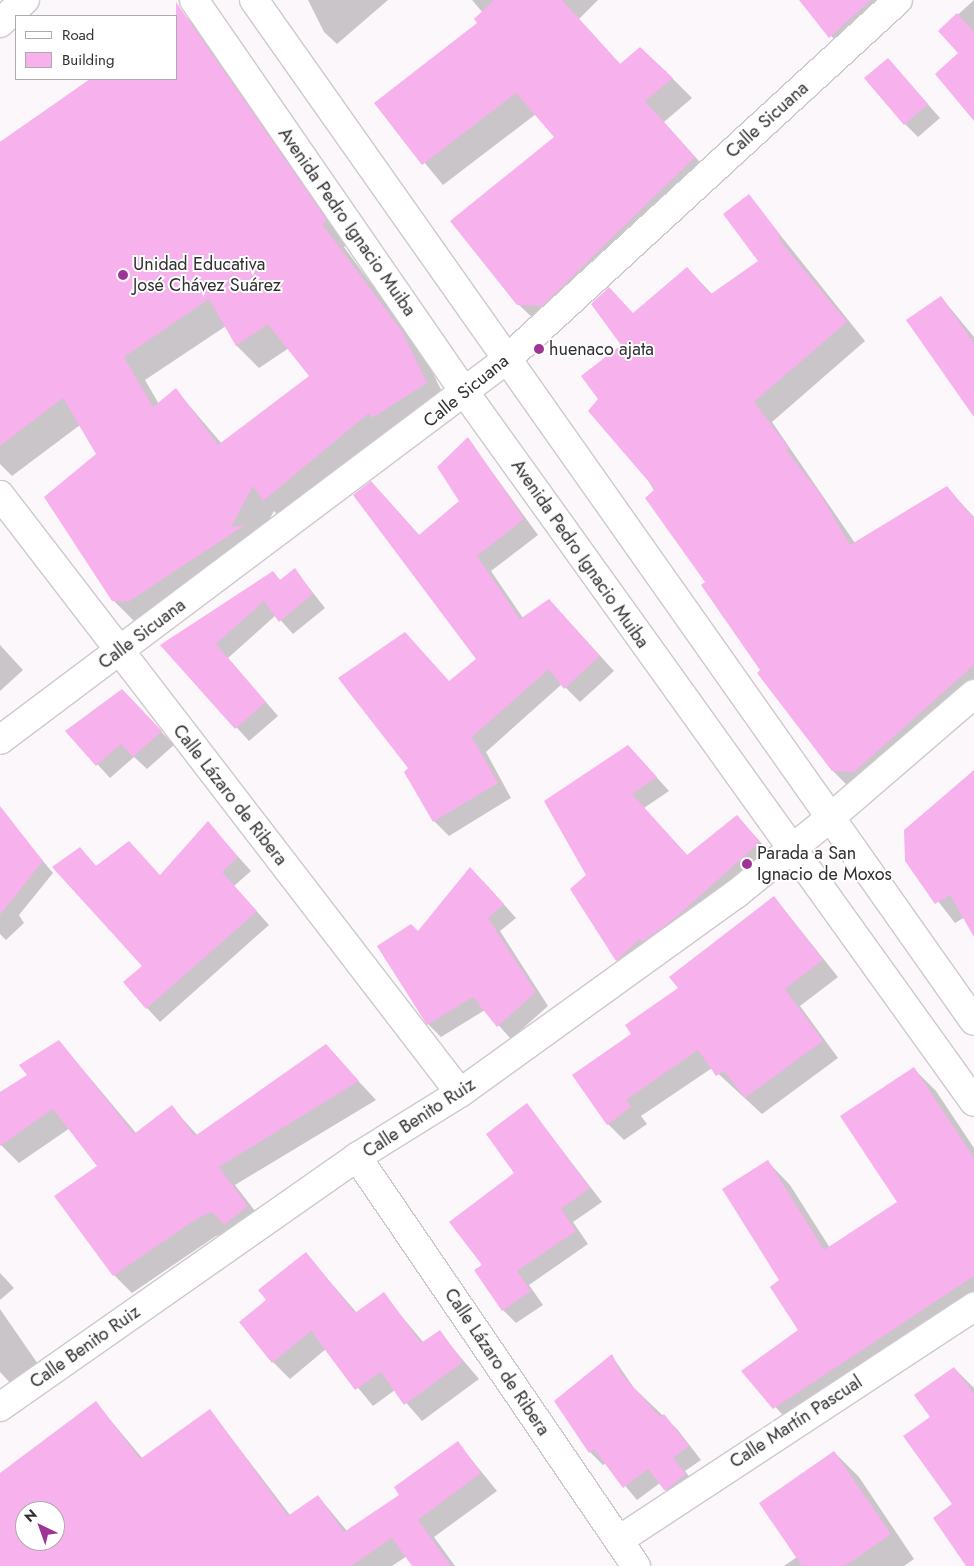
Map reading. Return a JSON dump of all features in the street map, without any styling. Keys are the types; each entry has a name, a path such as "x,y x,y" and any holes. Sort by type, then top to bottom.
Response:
{"main road":[{"path":"0,23 25,0"},
{"name":"Avenida Pedro Ignacio Muiba","path":"194,0 466,394 791,850 974,1102"},
{"path":"254,0 506,360 974,1021"},
{"name":"Calle Sicuana","path":"0,740 466,394 506,360 898,0"},
{"name":"Calle Lázaro de Ribera","path":"0,495 118,651 460,1093"},
{"name":"Calle Benito Ruiz","path":"0,1407 357,1157 460,1093 791,850 974,694"},
{"name":"Calle Lázaro de Ribera","path":"357,1157 636,1566"},
{"name":"Calle Martín Pascual","path":"619,1540 974,1307"}],"building":[{"path":"494,0 562,0 620,64 640,47 673,78 645,101 695,157 542,306 517,305 450,221 554,137 516,93 422,165 374,103 477,23 474,19"},
{"path":"799,0 871,0 829,38"},
{"path":"176,2 327,220 322,224 402,331 427,383 372,418 369,413 263,501 253,486 231,527 245,525 128,602 112,601 44,497 96,454 63,398 0,446 0,142 89,80 178,80 178,15 176,15","holes":["209,299 236,346 268,324 309,376 218,445 176,388 153,407 124,357"]},
{"path":"957,13 974,32 974,121 935,74 958,53 938,31"},
{"path":"888,58 928,104 904,125 864,78"},
{"path":"749,194 781,236 778,238 847,322 754,402 789,448 786,450 819,492 850,545 947,486 974,519 974,665 854,772 832,771 757,673 760,670 701,585 705,582 645,498 655,489 588,411 598,399 581,376 621,345 591,304 609,287 633,313 687,267 711,294 758,261 723,214"},
{"path":"941,296 974,343 974,417 906,320"},
{"path":"468,437 524,519 477,556 520,619 549,599 600,656 564,689 549,669 472,737 498,783 433,822 404,772 408,768 338,678 405,632 449,681 476,659 353,495 371,481 419,535 459,501 437,467"},
{"path":"295,568 313,594 279,622 264,601 216,644 266,702 235,729 160,645 273,571 280,580"},
{"path":"122,689 162,731 133,757 121,744 96,766 65,731"},
{"path":"628,745 657,777 632,794 687,855 737,815 760,842 674,919 642,942 640,939 616,961 570,889 586,875 544,801"},
{"path":"974,770 974,937 950,895 935,904 905,861 904,830"},
{"path":"0,806 43,861 0,915"},
{"path":"208,821 238,857 222,872 257,911 146,1009 123,982 142,966 52,867 80,847 96,866 129,841 160,875"},
{"path":"470,867 504,904 488,918 536,992 497,1027 473,997 427,1025 377,946 411,924 418,931"},
{"path":"774,896 823,960 785,989 823,1041 745,1098 724,1071 716,1076 698,1050 626,1100 631,1107 607,1125 572,1075 631,1034 625,1025 678,988 669,977"},
{"path":"59,1040 134,1134 172,1105 195,1136 326,1044 359,1081 219,1167 248,1206 224,1225 212,1212 198,1218 113,1276 54,1196 97,1166 53,1109 0,1146 0,1092 27,1075 19,1065"},
{"path":"914,1067 974,1158 974,1276 773,1409 741,1371 798,1330 770,1287 779,1280 722,1189 768,1160 824,1250 897,1202 840,1116"},
{"path":"527,1103 590,1188 561,1209 576,1231 517,1271 531,1291 502,1311 474,1270 482,1265 449,1222 514,1173 486,1134"},
{"path":"306,1252 355,1313 384,1292 421,1343 440,1330 463,1362 404,1405 381,1372 355,1390 311,1331 272,1363 239,1322 266,1300 258,1290"},
{"path":"612,1354 621,1373 660,1417 664,1414 689,1446 673,1458 686,1474 665,1491 648,1469 623,1488 594,1449 589,1453 554,1401"},
{"path":"954,1367 974,1394 974,1566 966,1566 933,1518 952,1504 903,1436 930,1417 914,1395"},
{"path":"96,1401 140,1459 210,1409 288,1516 318,1495 344,1532 399,1495 394,1487 458,1441 481,1473 418,1520 451,1566 412,1566 392,1538 351,1566 0,1566 0,1473"},
{"path":"834,1451 891,1534 845,1566 802,1566 759,1503"}],"place":[{"name":"Unidad Educativa José Chávez Suárez","path":"123,275"},
{"name":"huenaco ajata","path":"539,349"},
{"name":"Parada a San Ignacio de Moxos","path":"747,864"}]}
